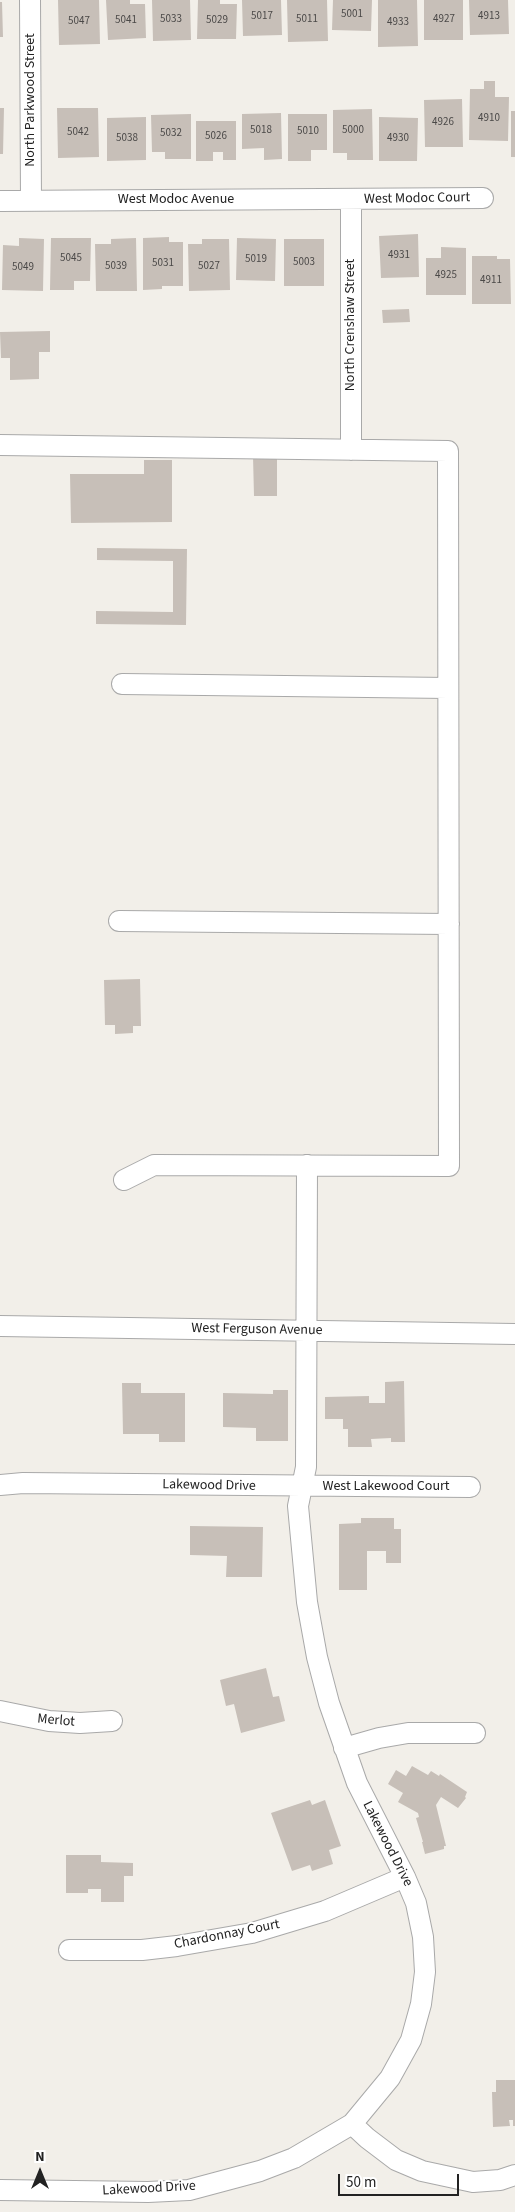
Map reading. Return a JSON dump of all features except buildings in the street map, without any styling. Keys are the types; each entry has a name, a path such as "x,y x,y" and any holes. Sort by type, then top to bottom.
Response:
{"street":[{"name":"North Parkwood Street","path":"30,0 31,201"},
{"name":"West Modoc Court","path":"351,200 483,198"},
{"name":"West Modoc Avenue","path":"0,201 351,200"},
{"name":"North Crenshaw Street","path":"351,200 351,450"},
{"path":"0,445 448,451 449,1166 154,1164 124,1180"},
{"path":"122,684 448,688"},
{"path":"119,921 448,924"},
{"path":"302,1487 306,1467 307,1165"},
{"name":"West Ferguson Avenue","path":"0,1326 515,1334"},
{"name":"Lakewood Drive","path":"0,1485 23,1483 302,1487 298,1506 307,1602 316,1657 356,1783 406,1877 416,1902 423,1937 425,1972 421,2004 411,2040 390,2078 352,2124 294,2158 260,2171 189,2190 138,2192 0,2190"},
{"name":"West Lakewood Court","path":"302,1487 470,1487"},
{"name":"Merlot","path":"0,1712 49,1722 112,1721"},
{"path":"344,1748 380,1738 408,1733 475,1733"},
{"name":"Chardonnay Court","path":"69,1950 142,1950 194,1944 252,1933 326,1911 406,1877"},
{"path":"352,2124 396,2160 422,2171 473,2182 500,2180 515,2175"}]}
